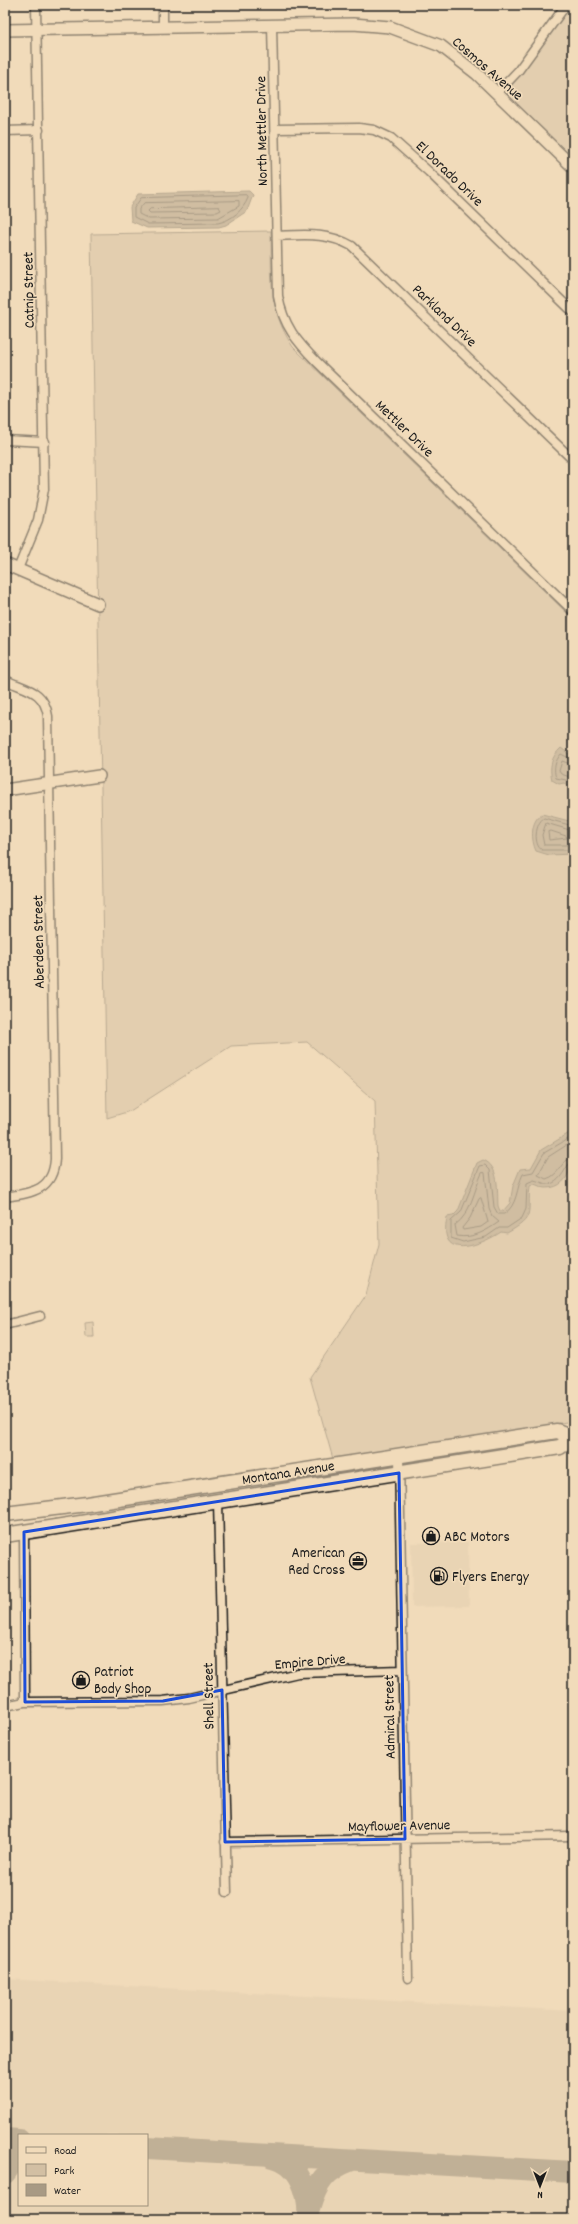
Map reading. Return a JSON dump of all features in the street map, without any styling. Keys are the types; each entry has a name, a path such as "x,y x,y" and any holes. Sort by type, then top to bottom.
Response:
{"highway":[{"name":"Montana Avenue","path":"5,1514 399,1456 557,1431 573,1437"},
{"name":"Montana Avenue","path":"5,1534 560,1447 573,1437"}],"street":[{"name":"Catnip Street","path":"18,569 38,520 44,489 45,442 36,5"},
{"path":"163,5 163,26"},
{"path":"497,93 518,71 563,6"},
{"name":"Cosmos Avenue","path":"5,30 163,26 368,24 402,30 441,46 464,62 573,168"},
{"name":"North Mettler Drive","path":"272,25 276,129 277,236"},
{"name":"El Dorado Drive","path":"276,129 359,128 374,130 391,138 429,172 573,312"},
{"path":"5,131 39,130"},
{"name":"Parkland Drive","path":"277,236 319,234 330,236 352,246 573,460"},
{"name":"Mettler Drive","path":"277,236 278,296 282,316 292,334 318,362 573,611"},
{"path":"5,440 45,442"},
{"path":"5,564 98,604"},
{"name":"Aberdeen Street","path":"5,680 41,696 45,703 48,716 55,1159 55,1167 49,1180 34,1192 5,1197"},
{"path":"5,790 99,776"},
{"path":"5,1325 40,1316"},
{"path":"573,1437 573,1448"},
{"name":"Admiral Street","path":"399,1456 408,1978"},
{"name":"Shell Street","path":"218,1500 227,1892"},
{"path":"24,1532 25,1702"},
{"name":"Empire Drive","path":"5,1706 25,1702 163,1701 189,1698 298,1673 402,1670"},
{"name":"Mayflower Avenue","path":"225,1842 573,1836"}],"highlighted area":[{"path":"399,1473 405,1839 225,1842 222,1690 163,1701 25,1702 24,1532"}],"shaded area":[{"path":"468,1542 469,1606 412,1607 411,1543"},
{"path":"5,1979 573,2011 573,2219 5,2219"}],"green space":[{"path":"571,5 573,5 573,160 509,98 507,92"},
{"path":"271,231 272,277 275,305 285,333 293,347 573,619 573,1421 333,1459 310,1377 366,1295 379,1244 375,1101 307,1042 231,1046 130,1111 107,1118 91,234"},
{"path":"93,1322 94,1337 86,1337 85,1323"}],"water":[{"path":"249,191 253,195 247,211 226,225 219,227 147,228 131,221 130,207 138,194"},
{"path":"561,748 573,757 573,789 564,783 559,784 552,780 552,762 555,755"},
{"path":"542,814 573,822 573,854 549,855 536,851 533,842 533,831 535,821"},
{"path":"571,1132 573,1133 573,1150 567,1176 562,1182 555,1186 544,1188 534,1184 530,1186 528,1214 522,1223 507,1233 501,1232 474,1245 452,1245 447,1237 447,1217 453,1216 458,1211 477,1163 483,1160 488,1163 495,1173 498,1206 500,1211 503,1211 510,1203 513,1186 520,1169 531,1168 541,1150"}],"taxiway":[{"path":"5,2139 18,2140"},
{"path":"148,2148 573,2172"},
{"path":"5,2173 18,2155"},
{"path":"272,2157 282,2160 290,2165 301,2180 307,2199 308,2219"},
{"path":"309,2209 315,2191 323,2178 335,2168 352,2160"}],"place":[{"name":"ABC Motors","path":"431,1536"},
{"name":"American Red Cross","path":"358,1561"},
{"name":"Flyers Energy","path":"439,1576"},
{"name":"Patriot Body Shop","path":"81,1680"}]}
